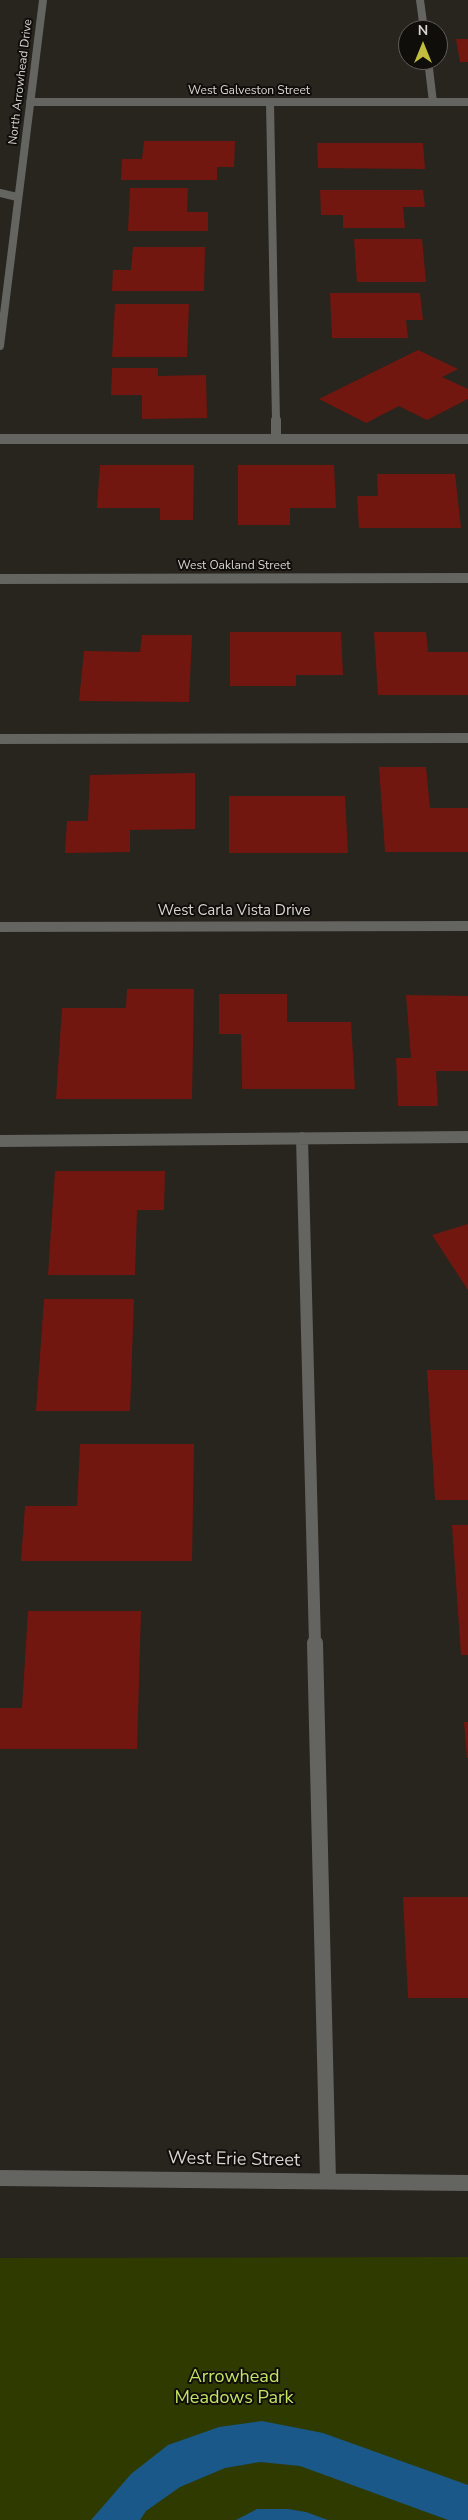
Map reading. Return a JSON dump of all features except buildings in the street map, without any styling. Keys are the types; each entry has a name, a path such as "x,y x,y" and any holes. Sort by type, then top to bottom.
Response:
{"street":[{"name":"North Arrowhead Drive","path":"0,346 42,0"},
{"path":"420,0 423,20"},
{"path":"429,70 433,102"},
{"name":"West Galveston Street","path":"30,102 468,102"},
{"path":"270,102 276,439"},
{"path":"0,192 17,197"},
{"path":"0,199 17,197"},
{"path":"0,439 468,439"},
{"name":"West Oakland Street","path":"0,579 468,578"},
{"path":"0,739 468,738"},
{"name":"West Carla Vista Drive","path":"0,926 468,926"},
{"path":"0,1141 468,1137"},
{"path":"302,1138 328,2181"},
{"name":"West Erie Street","path":"0,2178 468,2182"}],"green space":[{"name":"Arrowhead Meadows Park","path":"468,2257 468,2520 0,2520 0,2258"}],"water":[{"path":"262,2421 323,2433 468,2485 468,2520 448,2520 300,2466 260,2462 225,2468 180,2487 146,2511 140,2520 91,2520 131,2474 168,2445 219,2427"},
{"path":"257,2509 288,2509 306,2512 328,2520 236,2520"}]}
